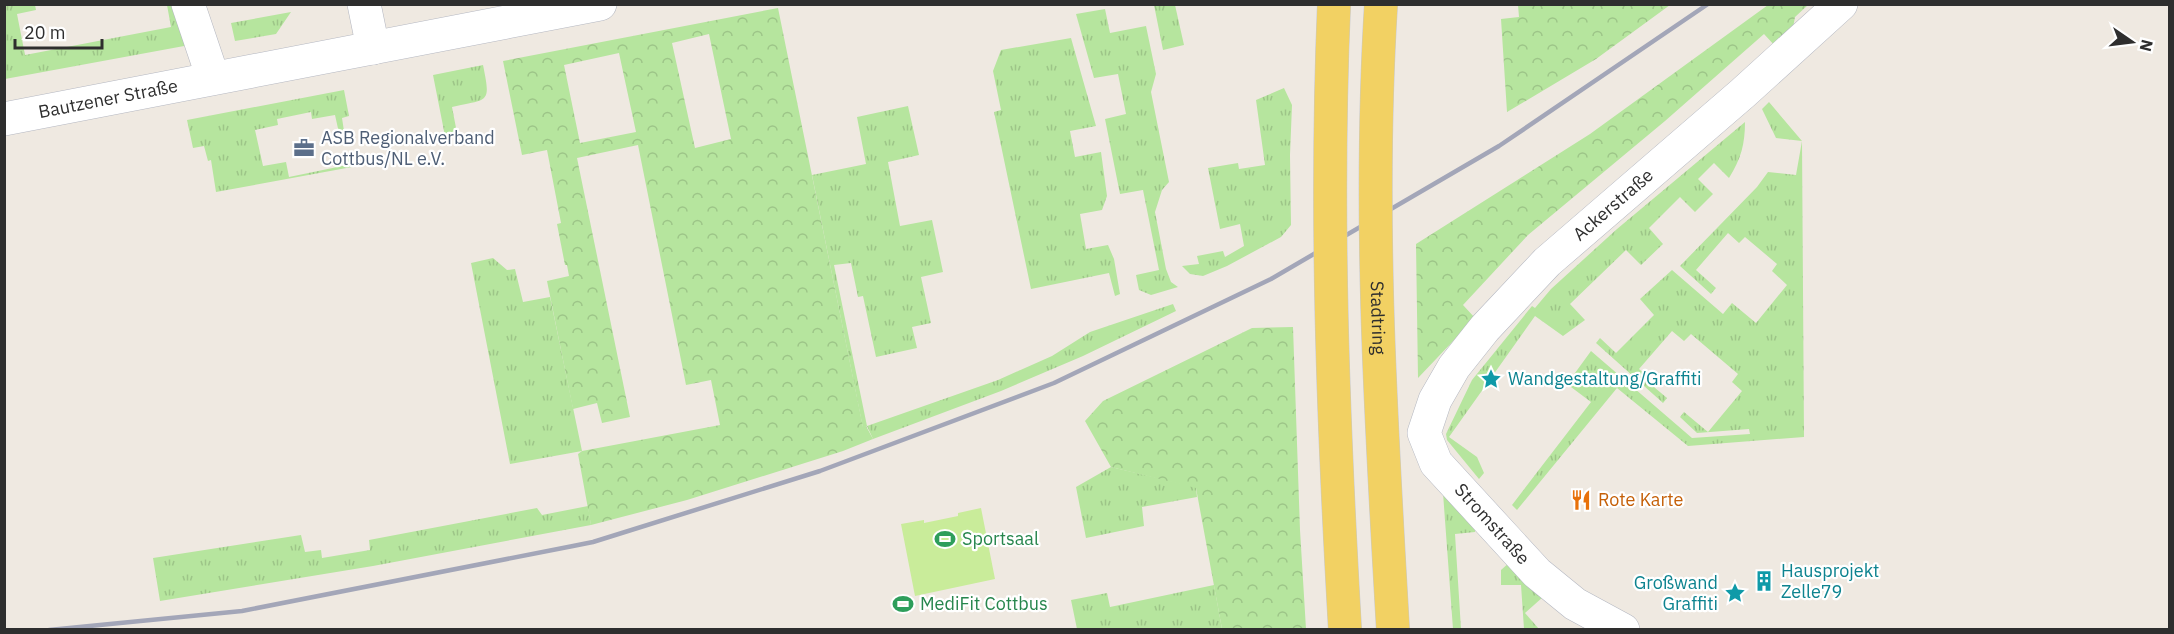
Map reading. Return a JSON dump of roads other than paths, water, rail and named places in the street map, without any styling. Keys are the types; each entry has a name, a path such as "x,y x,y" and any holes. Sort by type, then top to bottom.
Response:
{"main road":[{"path":"1335,4 1330,100 1330,302 1345,630"},
{"name":"Stadtring","path":"1381,4 1376,86 1376,281 1393,630"}],"street":[{"path":"188,4 213,78"},
{"path":"364,4 373,48"},
{"name":"Bautzener Straße","path":"4,119 600,4"},
{"name":"Ackerstraße","path":"1424,433 1435,400 1454,367 1485,327 1547,262 1743,93 1841,4"},
{"name":"Stromstraße","path":"1424,433 1436,463 1537,573 1584,617 1623,630"}],"railway":[{"path":"49,630 242,611 593,542 820,471 1054,383 1271,279 1499,146 1708,4"}],"place":[{"name":"ASB Regionalverband Cottbus/NL e.V.","path":"304,148"},
{"name":"Wandgestaltung/Graffiti","path":"1491,379"},
{"name":"Rote Karte","path":"1581,500"},
{"name":"Sportsaal","path":"945,539"},
{"name":"Hausprojekt Zelle79","path":"1764,581"},
{"name":"Großwand Graffiti","path":"1735,593"},
{"name":"MediFit Cottbus","path":"903,604"}]}
